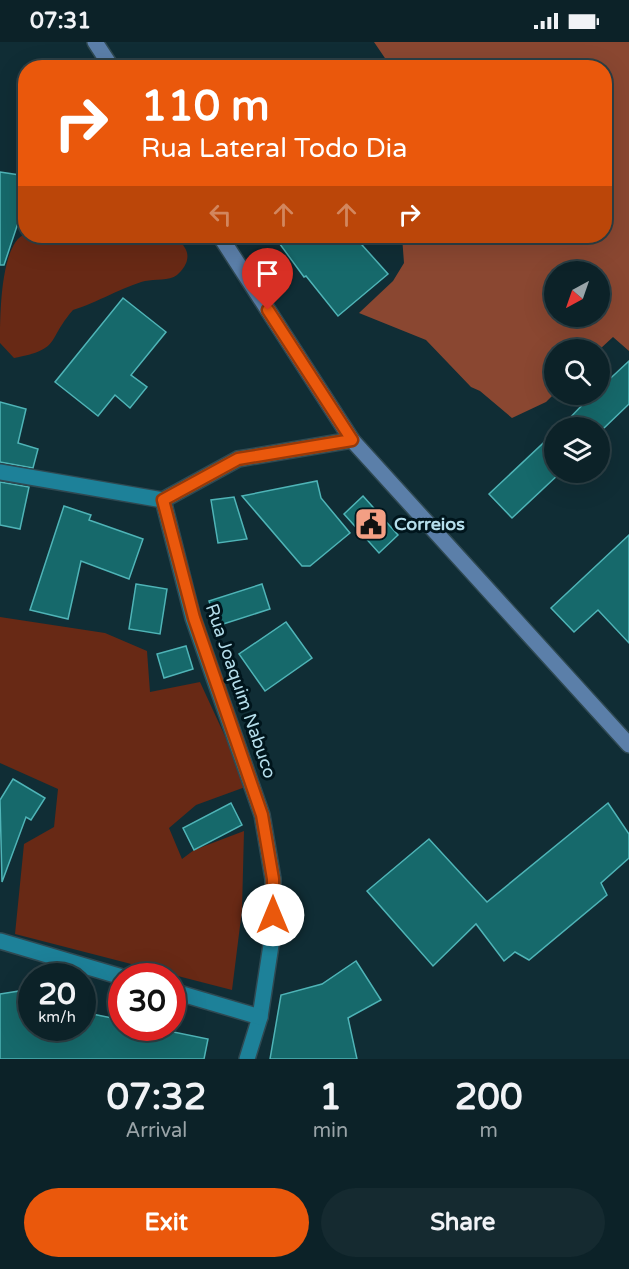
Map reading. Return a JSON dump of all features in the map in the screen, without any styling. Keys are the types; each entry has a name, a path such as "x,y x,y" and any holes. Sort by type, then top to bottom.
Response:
{"main road":[{"path":"95,42 106,60"},
{"path":"225,243 352,440 629,745"}],"street":[{"path":"0,472 163,500 238,459 352,440"},
{"name":"Rua Joaquim Nabuco","path":"163,500 194,618 262,815 273,879 273,932 260,1017 247,1059"},
{"path":"0,941 108,972"},
{"path":"186,995 260,1017"}],"shaded area":[{"path":"374,42 629,42 629,351 613,337 610,340 544,339 544,403 512,418 480,391 471,387 426,340 359,313 393,281 404,263 403,243 612,243 612,60 386,60"},
{"path":"17,241 18,243 181,243 187,252 187,259 182,269 174,277 137,283 73,310 47,347 29,355 14,358 0,343 1,300 6,266"},
{"path":"0,617 105,633 147,651 150,692 200,682 248,786 196,805 169,828 182,859 194,850 244,831 242,910 232,990 186,978 186,963 127,963 15,934 24,844 54,827 58,789 0,763"}],"building":[{"path":"0,172 18,175 18,223 4,265 0,265"},
{"path":"279,243 360,243 388,274 338,316 306,276 304,277"},
{"path":"123,298 166,332 131,375 147,387 130,408 115,395 98,416 55,382"},
{"path":"629,361 629,404 610,422 610,417 571,417 582,405 610,405 610,379"},
{"path":"0,402 26,409 18,443 38,449 33,468 0,462"},
{"path":"544,442 544,483 549,483 512,518 489,494"},
{"path":"317,481 321,498 350,533 310,566 302,566 242,496"},
{"path":"0,482 29,487 20,529 0,525"},
{"name":"Correios","path":"363,496 398,535 379,553 344,514"},
{"path":"234,497 247,539 218,543 211,500"},
{"path":"64,506 91,515 89,520 143,539 129,579 81,561 68,619 30,610"},
{"path":"629,535 629,643 598,610 574,632 551,608"},
{"path":"136,584 167,589 160,634 129,629"},
{"path":"262,584 270,609 217,626 209,601"},
{"path":"286,622 312,658 265,691 239,654"},
{"path":"186,646 193,669 164,678 157,654"},
{"path":"13,779 45,798 31,820 26,817 2,882 0,800"},
{"path":"231,803 242,825 194,850 183,828"},
{"path":"608,803 629,834 629,858 601,883 607,895 529,960 515,952 504,961 476,924 433,966 367,891 429,839 487,902"},
{"path":"356,961 381,1000 348,1018 357,1059 270,1059 281,995 322,984"},
{"path":"18,991 18,1041 96,1041 96,1015 108,1017 108,1041 186,1041 186,1035 208,1039 204,1059 0,1059 0,994"}],"place":[{"name":"Correios","path":"371,524"}],"route":[{"path":"268,310 352,440 238,459 163,500 194,618 262,815 273,879 273,915"}]}
